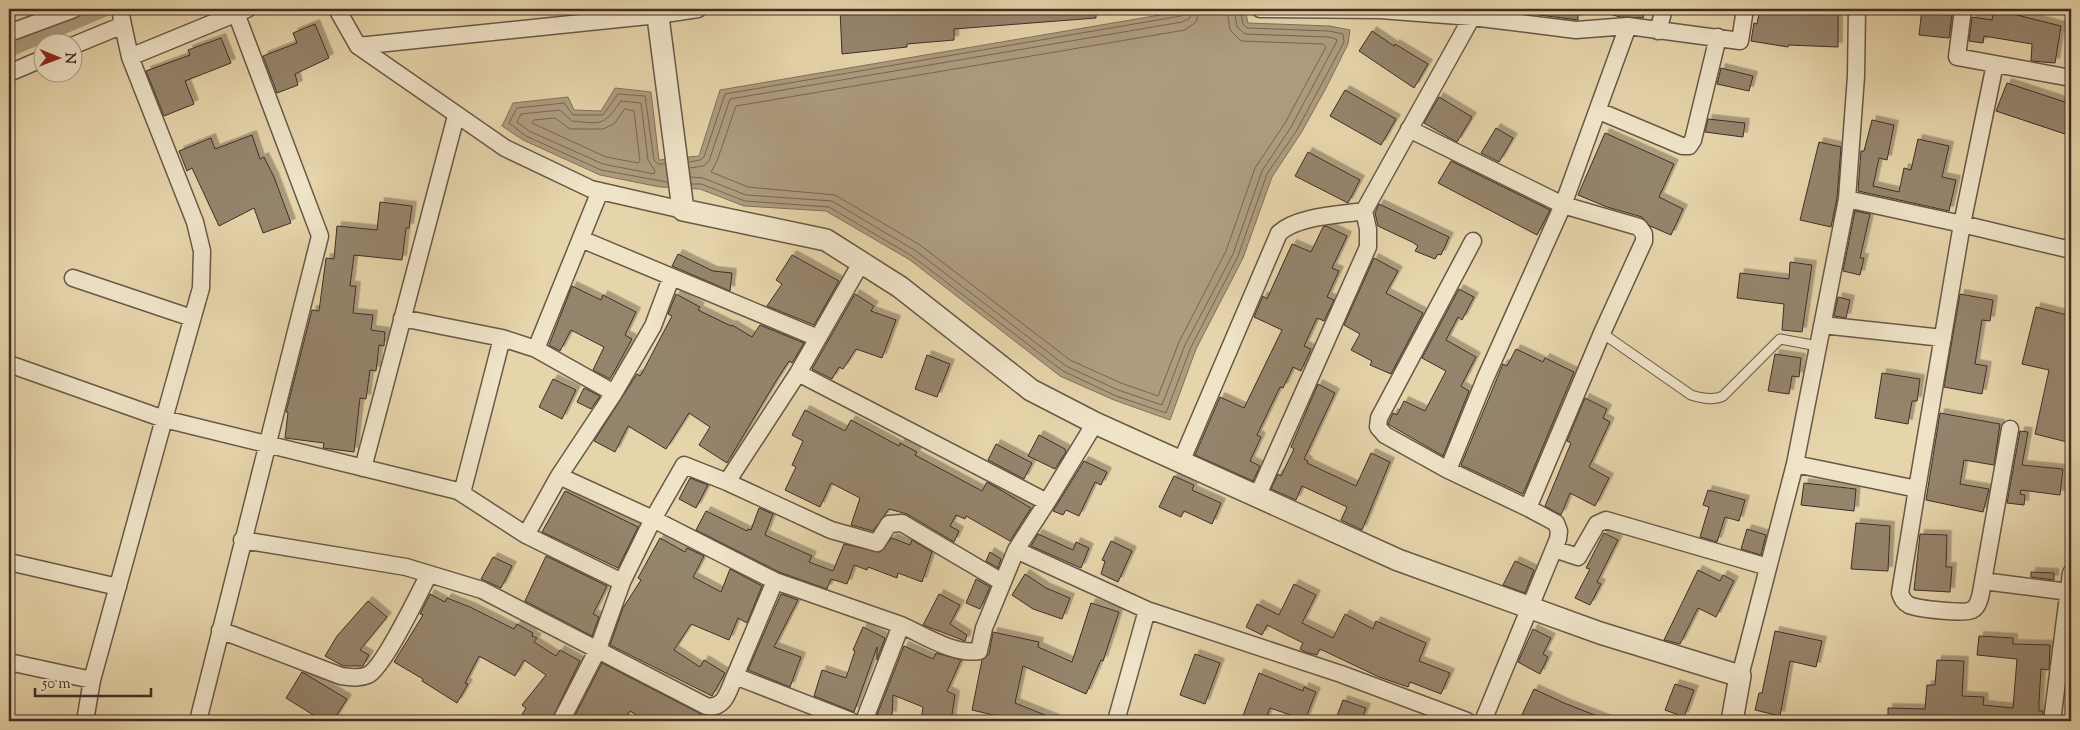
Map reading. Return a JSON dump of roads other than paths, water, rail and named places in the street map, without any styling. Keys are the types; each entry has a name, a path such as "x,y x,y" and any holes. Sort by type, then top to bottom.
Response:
{"street":[{"path":"9,33 74,9"},
{"path":"336,9 358,46 456,116 505,148 591,189 826,240 900,287 1031,390 1095,423 1398,560 1600,633 1740,676"},
{"path":"358,46 698,9"},
{"path":"1260,9 1361,9 1473,13 1576,30 1628,26 1740,41 1745,9"},
{"path":"1658,30 1664,9"},
{"path":"1732,721 1740,676 1795,464 1847,199 1856,76 1857,9"},
{"path":"1963,9 1957,57 2071,78"},
{"path":"130,57 242,11 320,236 266,444 198,721"},
{"path":"658,12 683,210"},
{"path":"1257,497 1368,247 1368,229 1364,211 1473,13"},
{"path":"82,40 121,15 130,57 195,222 202,251 201,288 92,680 86,721"},
{"path":"1448,470 1485,379 1563,205 1628,26"},
{"path":"1598,111 1682,146 1689,146 1693,140 1718,37"},
{"path":"9,73 32,63"},
{"path":"1995,64 1962,224 1900,593 1903,602 1911,606 1960,611 1972,610 1979,603 2010,429"},
{"path":"363,468 456,116"},
{"path":"1409,129 1563,205 1639,227 1644,234 1644,241 1602,333 1528,508"},
{"path":"536,349 600,191"},
{"path":"1847,199 2071,250"},
{"path":"1181,462 1279,233 1286,226 1298,222 1364,211"},
{"path":"581,239 818,338"},
{"path":"1473,241 1379,418 1378,427 1385,434 1448,470 1556,523 1559,531 1554,549 1483,721"},
{"path":"727,482 798,373 861,263"},
{"path":"73,278 192,318"},
{"path":"526,535 560,476 614,393 653,326 671,278"},
{"path":"402,318 502,338 536,349 614,393"},
{"path":"1822,325 1943,338"},
{"path":"462,493 502,338"},
{"path":"9,364 164,419 462,493 526,535 622,582"},
{"path":"798,373 1047,502"},
{"path":"560,476 653,519 775,581 901,625 958,650 970,652 979,651 984,628 1016,550 1095,423"},
{"path":"1795,464 1917,489"},
{"path":"561,721 598,649 622,582 653,519 684,465 727,482 831,530 877,543 889,524 902,523 1002,582"},
{"path":"1554,549 1578,557 1597,524 1606,520 1768,567"},
{"path":"242,540 406,567 482,590 706,706 716,714 735,676 775,581"},
{"path":"1016,550 1147,610 1341,674 1467,721"},
{"path":"9,562 118,587"},
{"path":"2052,721 2071,573"},
{"path":"220,630 341,676 358,678 369,674 381,662 429,574"},
{"path":"1983,581 2069,592"},
{"path":"1116,721 1147,610"},
{"path":"864,721 901,625"},
{"path":"9,662 92,680"},
{"path":"735,676 851,721"}],"lane":[{"path":"1602,333 1691,395 1717,399 1723,396 1780,340 1818,346"}],"water":[{"path":"1195,9 1245,9 1248,23 1330,26 1350,30 1348,44 1326,88 1301,133 1272,177 1243,258 1196,349 1170,420 1114,400 1060,376 910,260 826,211 744,206 700,189 660,187 600,175 523,140 502,126 513,103 568,97 574,110 601,111 615,88 651,92 659,160 699,156 720,90"}],"waterway":[{"path":"9,49 104,9"}]}
